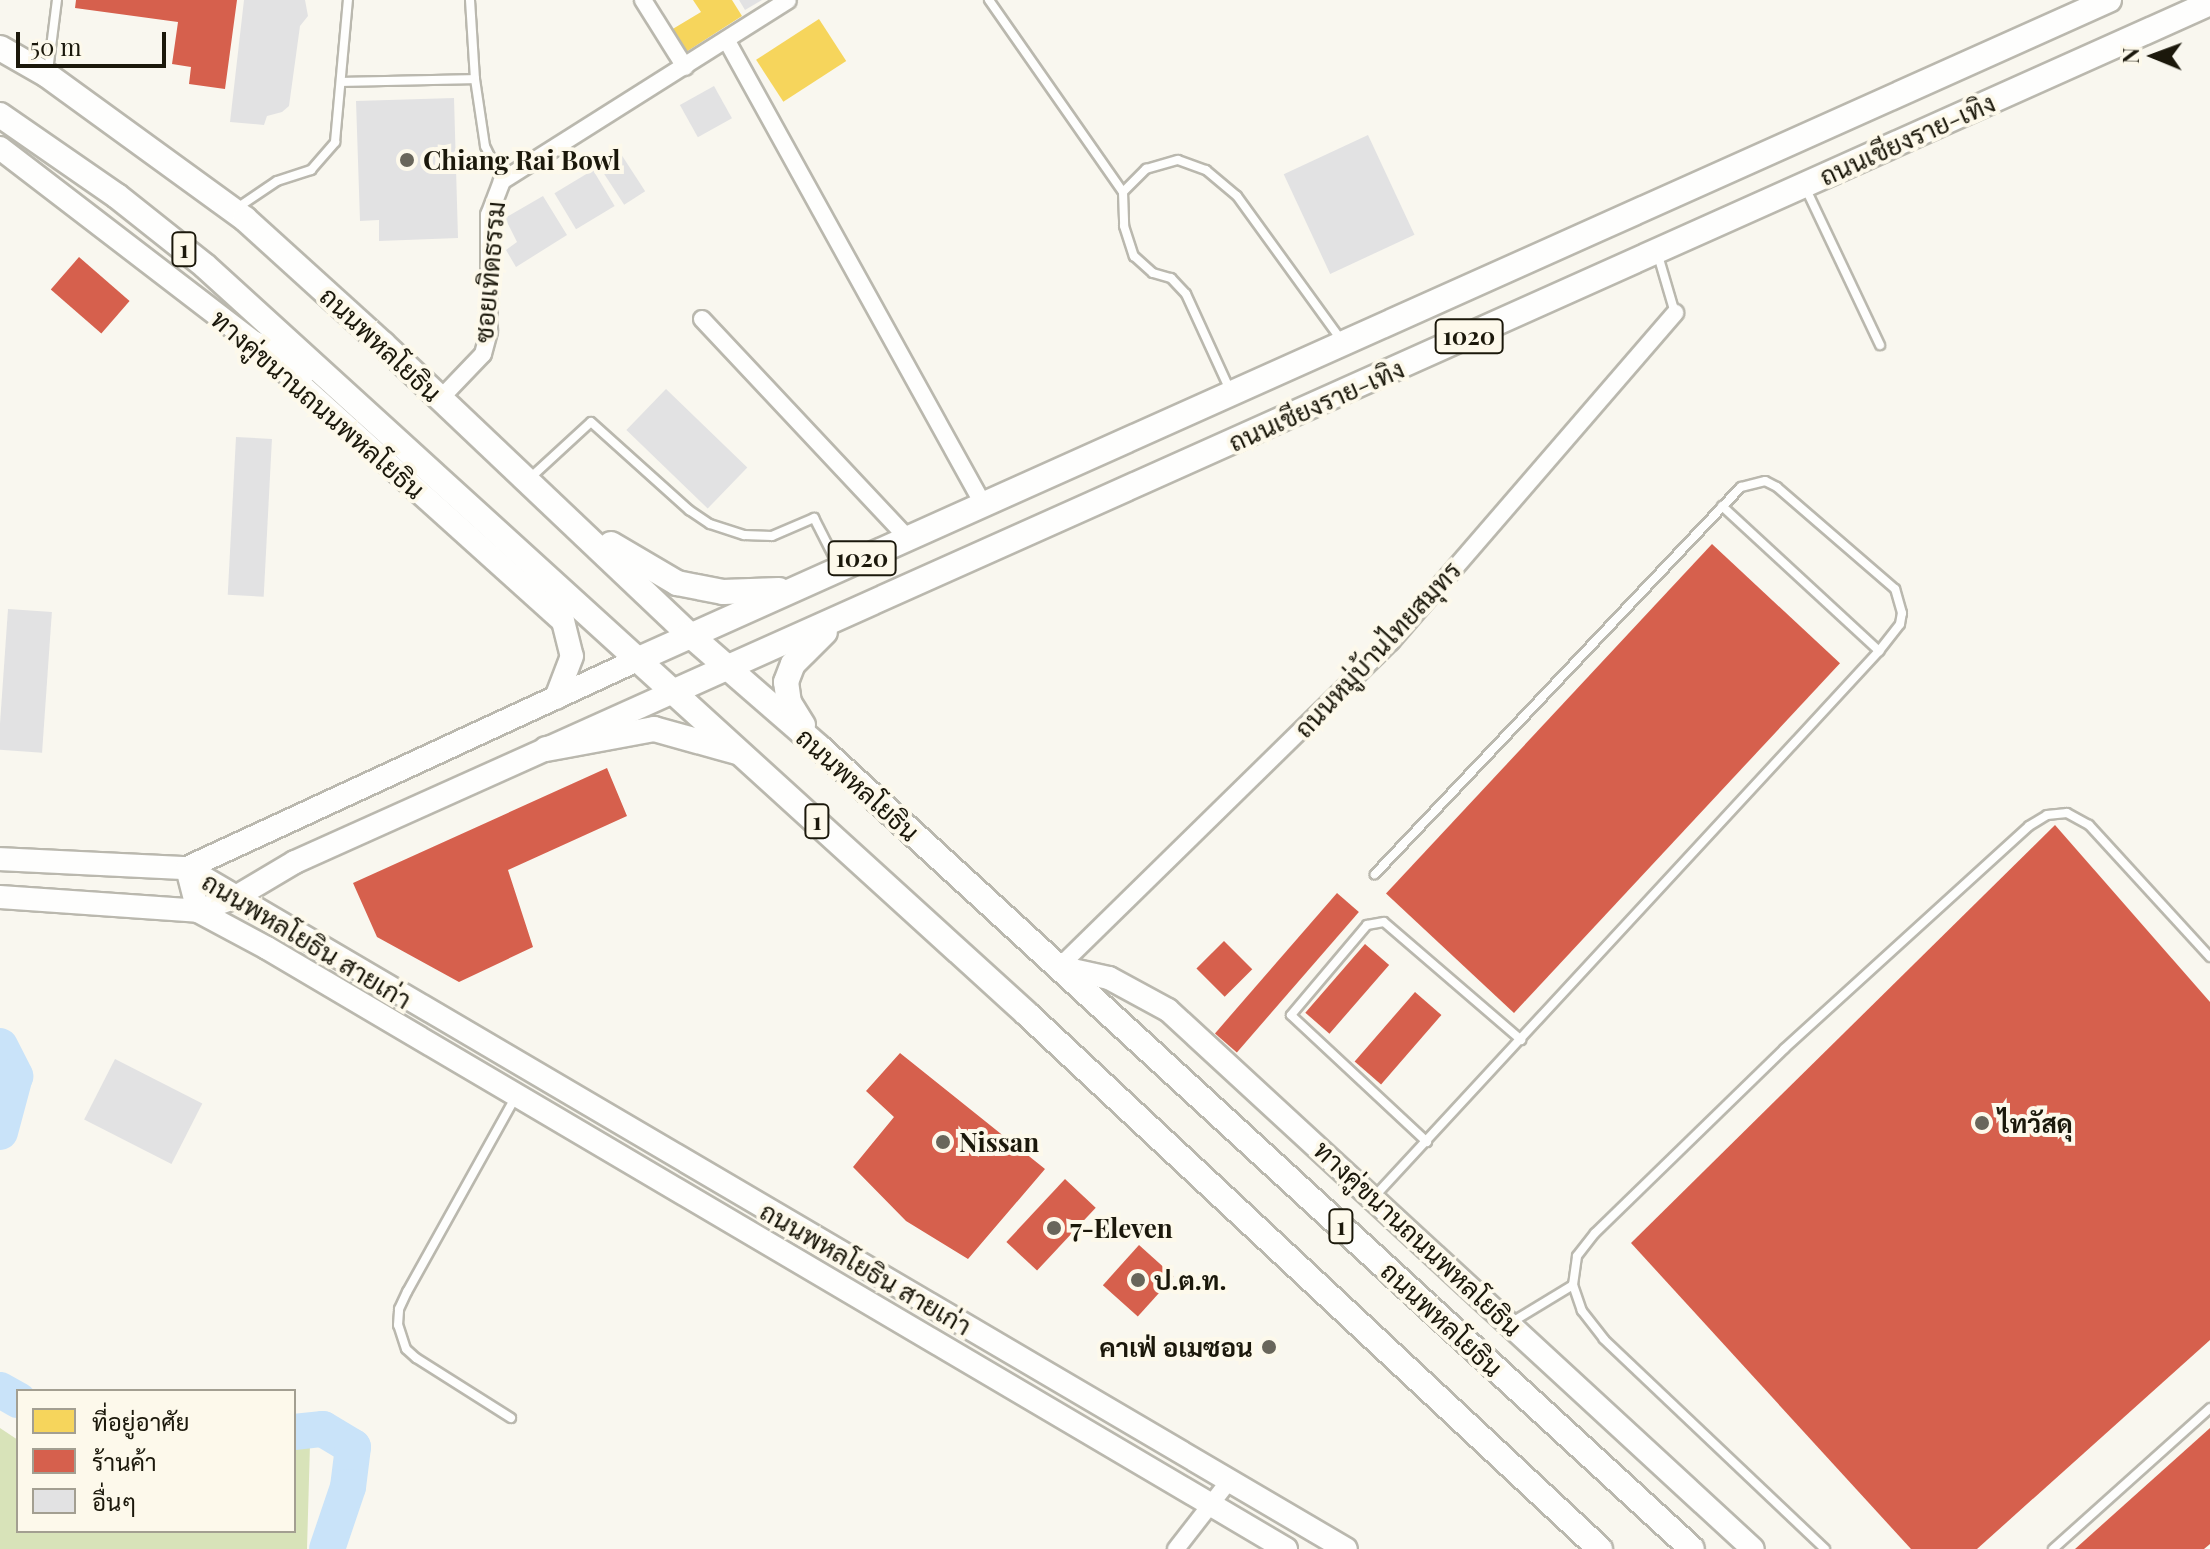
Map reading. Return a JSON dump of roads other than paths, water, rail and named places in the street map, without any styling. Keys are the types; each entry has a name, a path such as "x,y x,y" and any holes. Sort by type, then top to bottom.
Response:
{"main road":[{"name":"1020","path":"639,659 2108,0"},
{"name":"ถนนเชียงราย-เทิง","path":"729,669 2210,3"},
{"name":"ถนนพหลโยธิน","path":"0,48 47,75 233,210 440,399 689,634 819,747 1692,1549"},
{"name":"1","path":"0,115 117,196 205,266 743,753 1600,1549"},
{"name":"ทางคู่ขนานถนนพหลโยธิน","path":"0,148 255,344 563,621 572,656 556,698"},
{"path":"255,344 331,380"},
{"path":"556,507 642,565 677,583 723,592 796,589"},
{"path":"819,747 789,703 786,682 793,664 842,618"},
{"path":"0,859 187,868 639,659"},
{"name":"1020","path":"675,691 729,669"},
{"path":"0,897 198,911 236,897 295,862 675,691"},
{"path":"546,749 654,729 743,753"},
{"path":"293,932 270,899 295,862"},
{"name":"ถนนพหลโยธิน สายเก่า","path":"187,868 1346,1549"},
{"name":"ถนนพหลโยธิน สายเก่า","path":"187,868 198,911 1286,1549"},
{"name":"ทางคู่ขนานถนนพหลโยธิน","path":"1059,967 1109,978 1168,1010 1753,1549"}],"street":[{"path":"643,0 685,67"},
{"name":"ซอยเทิดธรรม","path":"440,399 483,354 489,331 489,215 502,181 788,0"},
{"path":"727,41 983,504"},
{"name":"ถนนหมู่บ้านไทยสมุทร","path":"1059,967 1391,642 1675,313"},
{"path":"702,319 908,538"},
{"path":"1176,1549 1229,1481"}],"lane":[{"path":"47,75 57,0"},
{"path":"233,210 277,181 311,170 335,142 343,82 348,0"},
{"path":"470,0 475,79 485,146 502,181"},
{"path":"989,0 1123,192 1124,226 1134,256 1153,273 1171,278 1186,294 1231,393"},
{"path":"343,82 475,79"},
{"path":"1123,192 1146,169 1178,160 1206,170 1237,196 1343,343"},
{"path":"1805,185 1880,345"},
{"path":"1657,252 1675,313"},
{"path":"527,481 591,422 689,510 710,524 744,535 772,536 814,518 839,568"},
{"path":"1374,1197 1879,651 1900,624 1902,613 1895,589 1777,487 1765,481 1752,482 1722,506 1375,874"},
{"path":"1722,506 1879,651"},
{"path":"1825,1549 1604,1339 1582,1311 1573,1285 1577,1256 1595,1233 1784,1049 2029,826 2047,815 2067,813 2089,825 2210,957"},
{"path":"1427,1142 1292,1019 1292,1010 1367,925 1384,922 1521,1040"},
{"path":"511,1418 416,1358 406,1349 398,1325 399,1309 407,1292 516,1096"},
{"path":"1511,1323 1573,1285"},
{"path":"2053,1549 2210,1408"}],"waterway":[{"path":"0,1046 15,1076 0,1132"},
{"path":"0,1390 16,1399"},
{"path":"296,1432 323,1429 353,1447 348,1487 327,1549"}],"place":[{"name":"Chiang Rai Bowl","path":"407,160"},
{"name":"ไทวัสดุ","path":"1982,1123"},
{"name":"Nissan","path":"943,1142"},
{"name":"7-Eleven","path":"1054,1228"},
{"name":"ป.ต.ท.","path":"1138,1280"},
{"name":"คาเฟ่ อเมซอน","path":"1269,1347"}]}
